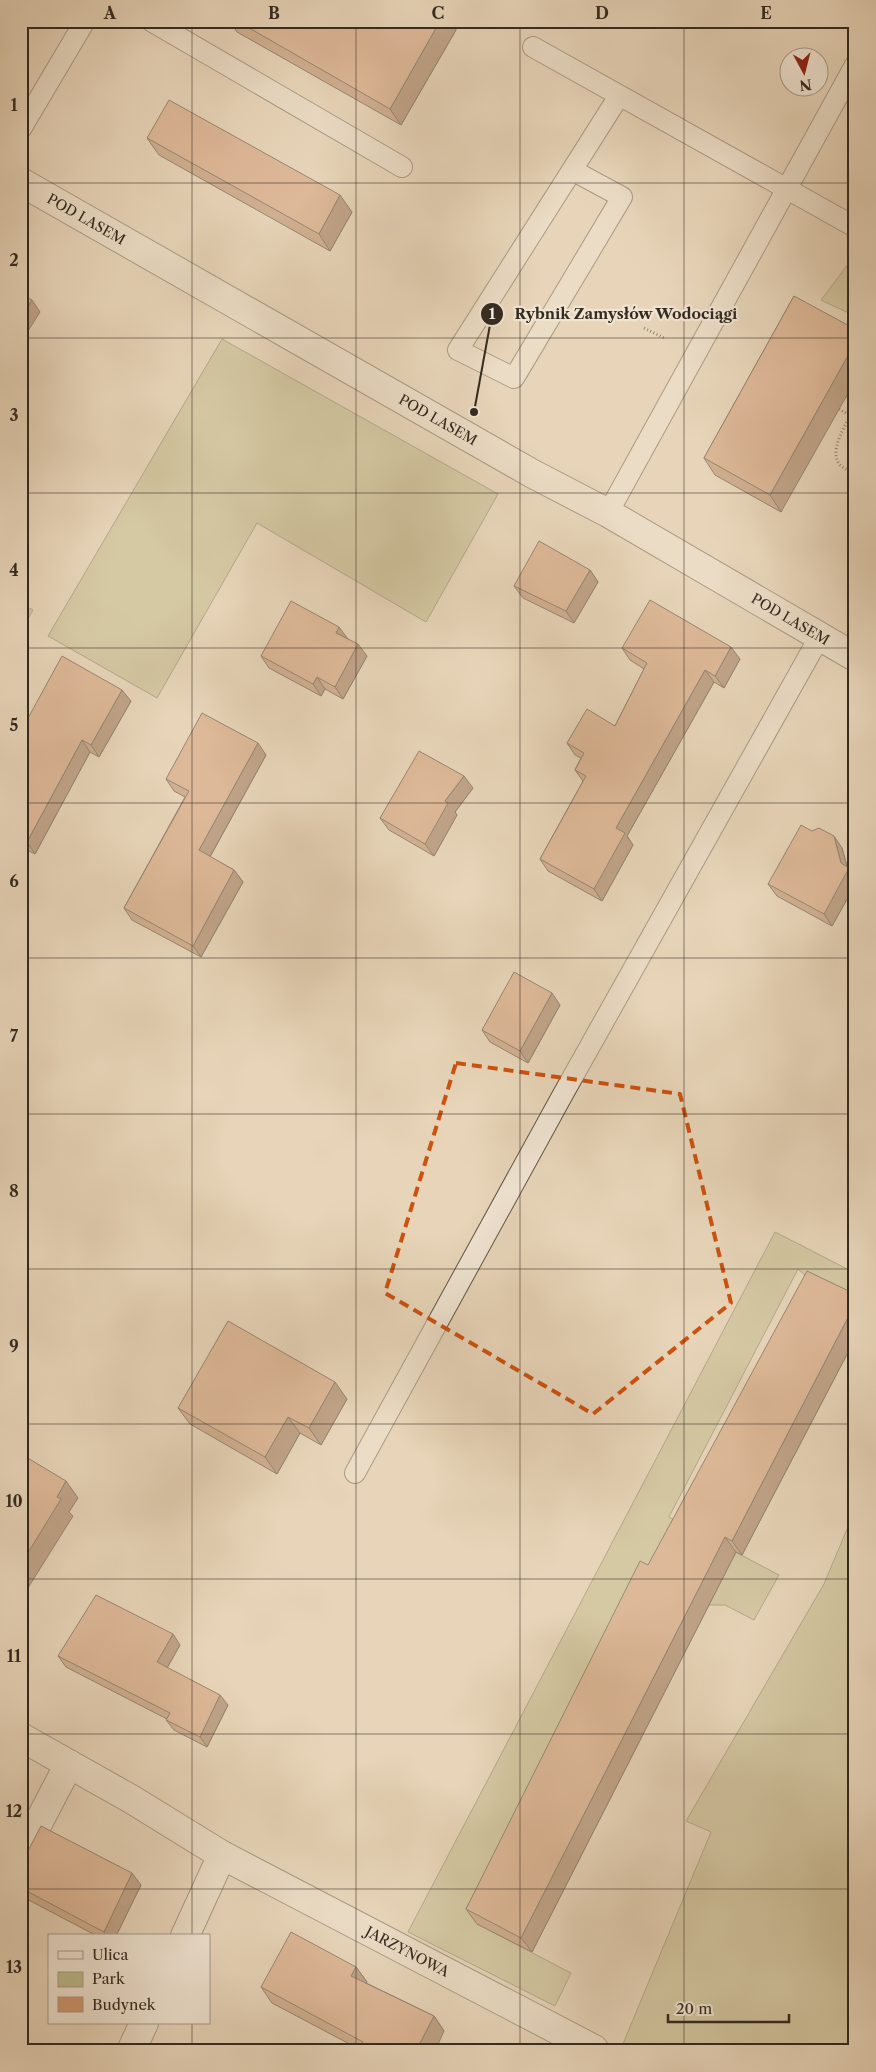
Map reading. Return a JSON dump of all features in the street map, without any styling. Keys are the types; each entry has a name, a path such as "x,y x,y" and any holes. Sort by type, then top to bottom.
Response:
{"street":[{"name":"POD LASEM","path":"21,182 533,474 608,512 820,636 853,653"},
{"name":"JARZYNOWA","path":"21,1737 222,1855 594,2049"},
{"path":"21,1856 69,1764"},
{"path":"185,1934 222,1855"},
{"path":"131,2051 144,2024"}],"lane":[{"path":"21,129 85,21"},
{"path":"151,21 402,167"},
{"path":"533,47 855,227"},
{"path":"608,512 855,65"},
{"path":"572,170 622,197 514,378 458,350 572,170 619,96"},
{"path":"354,1473 562,1096 820,636"}],"path":[{"path":"644,328 664,338"},
{"path":"839,409 855,418"},
{"path":"850,416 837,440 835,453 842,466 855,472"}],"highlighted area":[{"path":"456,1063 680,1094 731,1303 593,1414 385,1293"}],"green space":[{"path":"855,255 855,316 821,300"},
{"path":"222,339 498,494 426,622 257,523 157,698 48,636"},
{"path":"21,604 33,610 21,631"},
{"path":"775,1232 855,1273 855,1304 817,1286 798,1269 669,1517 779,1575 754,1620 725,1605 709,1605 477,1924 571,1973 555,2006 408,1932"},
{"path":"855,1510 855,2051 620,2051 711,1832 686,1821 824,1584"}],"building":[{"path":"237,21 440,21 390,109"},
{"path":"169,100 340,195 319,234 147,138"},
{"path":"21,294 32,300 21,317"},
{"path":"794,296 855,329 855,343 770,495 704,458"},
{"path":"539,541 590,570 566,611 514,586"},
{"path":"650,600 731,647 715,676 705,670 616,828 625,833 594,889 540,859 586,776 575,770 584,753 567,743 587,709 615,726 647,663 622,648"},
{"path":"291,601 339,627 336,633 358,644 335,687 317,677 313,684 261,656"},
{"path":"62,656 122,690 91,745 82,740 27,842 21,839 21,731"},
{"path":"202,713 258,743 199,850 234,870 193,946 124,908 189,791 166,779"},
{"path":"419,751 464,776 445,801 448,803 425,844 380,818"},
{"path":"801,825 812,831 819,828 834,836 841,863 849,868 824,914 768,884"},
{"path":"514,972 552,993 520,1051 482,1030"},
{"path":"807,1271 855,1294 855,1304 732,1541 725,1537 521,1938 466,1909 640,1561 648,1565"},
{"path":"228,1321 335,1382 309,1428 288,1417 265,1457 178,1408"},
{"path":"21,1454 66,1481 57,1497 61,1499 21,1564"},
{"path":"96,1595 173,1634 157,1662 220,1695 200,1737 166,1720 170,1713 58,1656"},
{"path":"41,1826 132,1873 104,1932 21,1888 21,1864"},
{"path":"291,1932 356,1967 351,1976 434,2016 418,2047 425,2051 359,2051 363,2042 261,1987"}],"place":[{"name":"Rybnik Zamysłów Wodociągi","path":"474,412"}]}
